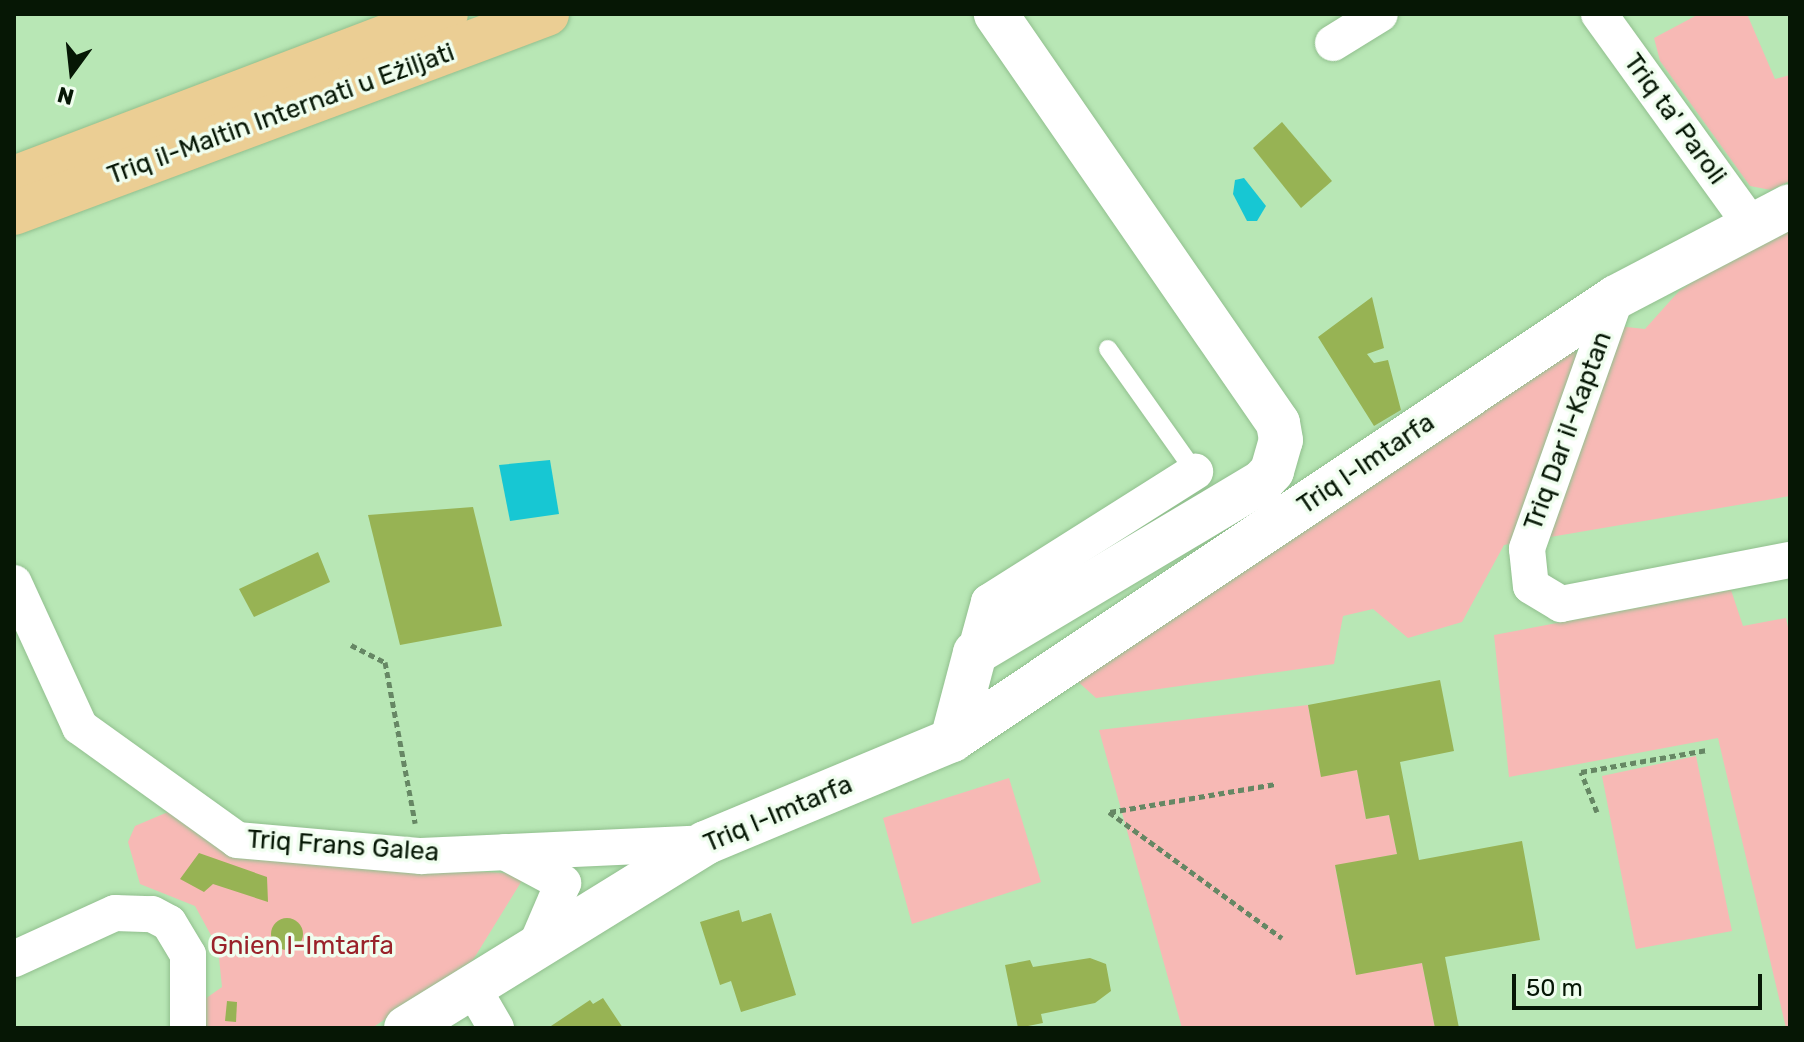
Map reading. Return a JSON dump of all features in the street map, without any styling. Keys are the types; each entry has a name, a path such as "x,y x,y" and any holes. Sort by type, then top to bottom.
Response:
{"highway":[{"name":"Triq il-Maltin Internati u Eżiljati","path":"14,178 446,14"},
{"name":"Triq il-Maltin Internati u Eżiljati","path":"14,213 547,14"}],"street":[{"name":"Triq l-Imtarfa","path":"975,653 1262,482 1272,471 1281,440 1278,423 996,14"},
{"path":"1333,43 1380,14"},
{"name":"Triq ta' Paroli","path":"1599,14 1751,225"},
{"name":"Triq l-Imtarfa","path":"406,1028 705,843 952,740 1616,297 1790,206"},
{"name":"Triq Dar il-Kaptan","path":"1616,297 1527,549 1531,586 1561,604 1790,560"},
{"path":"952,740 989,602 1195,472"},
{"name":"Triq Frans Galea","path":"14,583 80,727 237,840 421,856 705,843"},
{"path":"580,848 610,900"},
{"path":"505,852 563,883 536,946"},
{"path":"14,959 115,913 152,914 169,923 188,955 188,1028"},
{"path":"471,985 496,1028"}],"lane":[{"path":"1108,349 1195,472"}],"path":[{"path":"351,645 385,662 421,856"},
{"path":"1597,812 1581,772 1707,750"},
{"path":"1275,784 1109,812 1282,938"}],"green space":[{"path":"1699,14 1747,14 1775,79 1790,75 1790,181 1771,190 1750,186 1660,61 1654,38"},
{"path":"1790,226 1790,496 1504,545 1462,622 1408,638 1373,609 1343,616 1334,664 1096,698 1074,678 1590,323 1645,329 1679,291 1740,249"},
{"path":"1731,590 1743,626 1786,618 1790,637 1790,1028 1786,1028 1718,738 1509,777 1494,635"},
{"path":"1308,705 1321,776 1357,770 1366,819 1389,815 1397,854 1335,866 1356,974 1422,963 1435,1028 1182,1028 1099,730"},
{"path":"1696,756 1732,931 1636,949 1602,776"},
{"path":"1009,778 1041,882 912,924 883,818"},
{"name":"Gnien l-Imtarfa","path":"175,809 233,858 526,874 473,960 372,1028 200,1028 205,999 222,987 218,948 195,906 140,884 128,842 135,826"}],"water":[{"path":"1244,178 1266,206 1257,221 1247,221 1233,194 1235,180"},
{"path":"550,460 559,514 510,521 499,465"}],"building":[{"path":"1282,122 1332,181 1301,208 1253,148"},
{"path":"1372,297 1384,348 1367,354 1374,363 1388,360 1401,410 1374,426 1318,337"},
{"path":"473,507 502,626 400,645 368,515"},
{"path":"318,552 330,582 254,617 239,589"},
{"path":"1440,680 1454,751 1400,762 1419,860 1522,841 1540,940 1445,957 1459,1028 1435,1028 1422,963 1356,975 1335,865 1397,854 1389,815 1366,819 1357,770 1321,777 1308,705"},
{"path":"199,853 267,877 268,902 213,884 204,892 180,879"},
{"path":"739,910 742,922 771,913 796,995 741,1012 731,981 720,985 700,922"},
{"path":"287,918 298,923 303,934 298,945 287,950 276,945 271,934 276,923"},
{"path":"1090,958 1106,964 1111,991 1095,1003 1041,1014 1043,1023 1018,1028 1005,965 1030,960 1033,967"},
{"path":"603,998 623,1028 548,1028 590,1000 593,1004"},
{"path":"227,1001 237,1002 236,1022 225,1021"}]}
